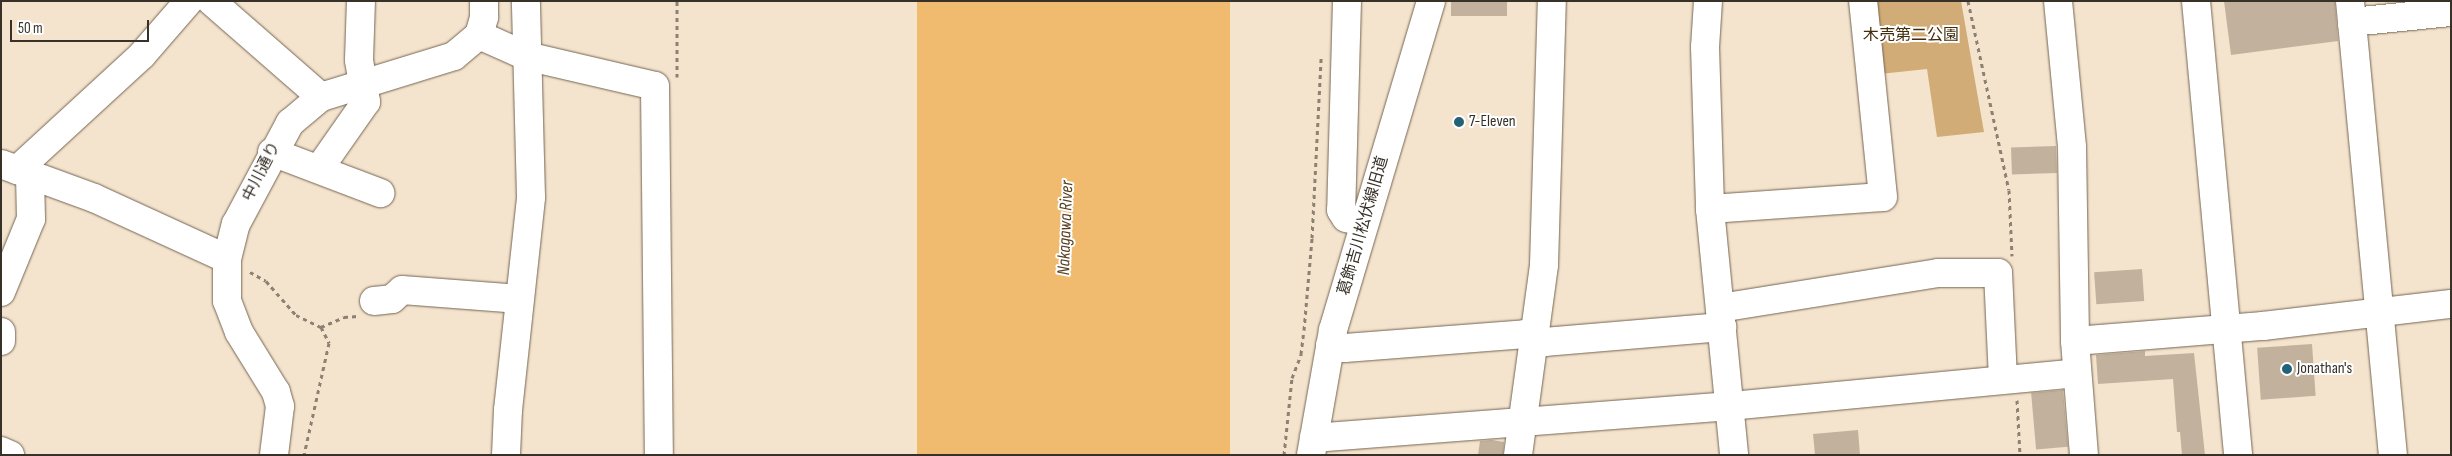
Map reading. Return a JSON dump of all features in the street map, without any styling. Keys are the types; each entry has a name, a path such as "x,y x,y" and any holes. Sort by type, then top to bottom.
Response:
{"street":[{"path":"16,169 142,55 189,1"},
{"path":"211,1 321,97"},
{"path":"319,170 366,102 359,60 361,1"},
{"path":"484,1 484,17 479,36 526,56 655,86 659,455"},
{"path":"506,455 531,197 526,1"},
{"path":"1347,1 1341,210 1346,218 1365,222"},
{"name":"葛飾吉川松伏線旧道","path":"1313,446 1330,345 1431,1"},
{"path":"1518,455 1544,265 1552,1"},
{"path":"1708,1 1705,48 1710,209 1734,455"},
{"path":"1710,209 1883,197 1863,1"},
{"path":"2058,1 2072,147 2076,373 2084,455"},
{"path":"2196,1 2238,455"},
{"path":"2393,455 2351,12 2451,12"},
{"name":"中川通り","path":"274,455 280,406 276,392 232,315 226,291 227,259 236,224 272,152 290,122 321,97 454,56 479,36"},
{"path":"272,152 380,193"},
{"path":"16,169 94,198 227,259"},
{"path":"1,292 31,220 16,169"},
{"path":"1330,345 1345,348 1525,334 1544,342 1721,318 1929,275 1998,274 2010,378"},
{"path":"374,301 392,299 402,290 520,299"},
{"path":"2075,341 2380,314 2451,304"},
{"path":"1,332 1,341"},
{"path":"1313,446 1524,422 1730,406 2076,373"},
{"path":"1,451 10,455"}],"path":[{"path":"1968,1 2009,190 2012,259"},
{"path":"1284,455 1292,378 1301,354 1312,238 1321,52"},
{"path":"227,259 266,281 296,314 321,327 329,343 304,455"},
{"path":"321,327 344,317 361,316 374,301"},
{"path":"2010,378 2020,455"}],"green space":[{"name":"木売第二公園","path":"1870,1 1961,1 1984,132 1937,137 1927,69 1880,74"}],"water":[{"name":"Nakagawa River","path":"917,1 1230,1 1230,455 917,455"}],"building":[{"path":"1451,1 1507,1 1507,16 1451,16"},
{"path":"2224,1 2335,1 2338,41 2231,55"},
{"path":"2056,146 2057,173 2012,175 2011,148"},
{"path":"2142,269 2144,301 2096,304 2094,272"},
{"path":"2312,344 2316,396 2261,400 2257,348"},
{"path":"2145,351 2145,356 2194,353 2205,455 2182,455 2180,432 2177,432 2173,379 2098,384 2096,355"},
{"path":"2063,390 2068,447 2036,450 2031,393"},
{"path":"1858,430 1860,455 1815,455 1813,434"},
{"path":"1480,441 1504,442 1503,455 1478,455"}],"place":[{"name":"7-Eleven","path":"1459,122"},
{"name":"Jonathan's","path":"2287,369"}]}
